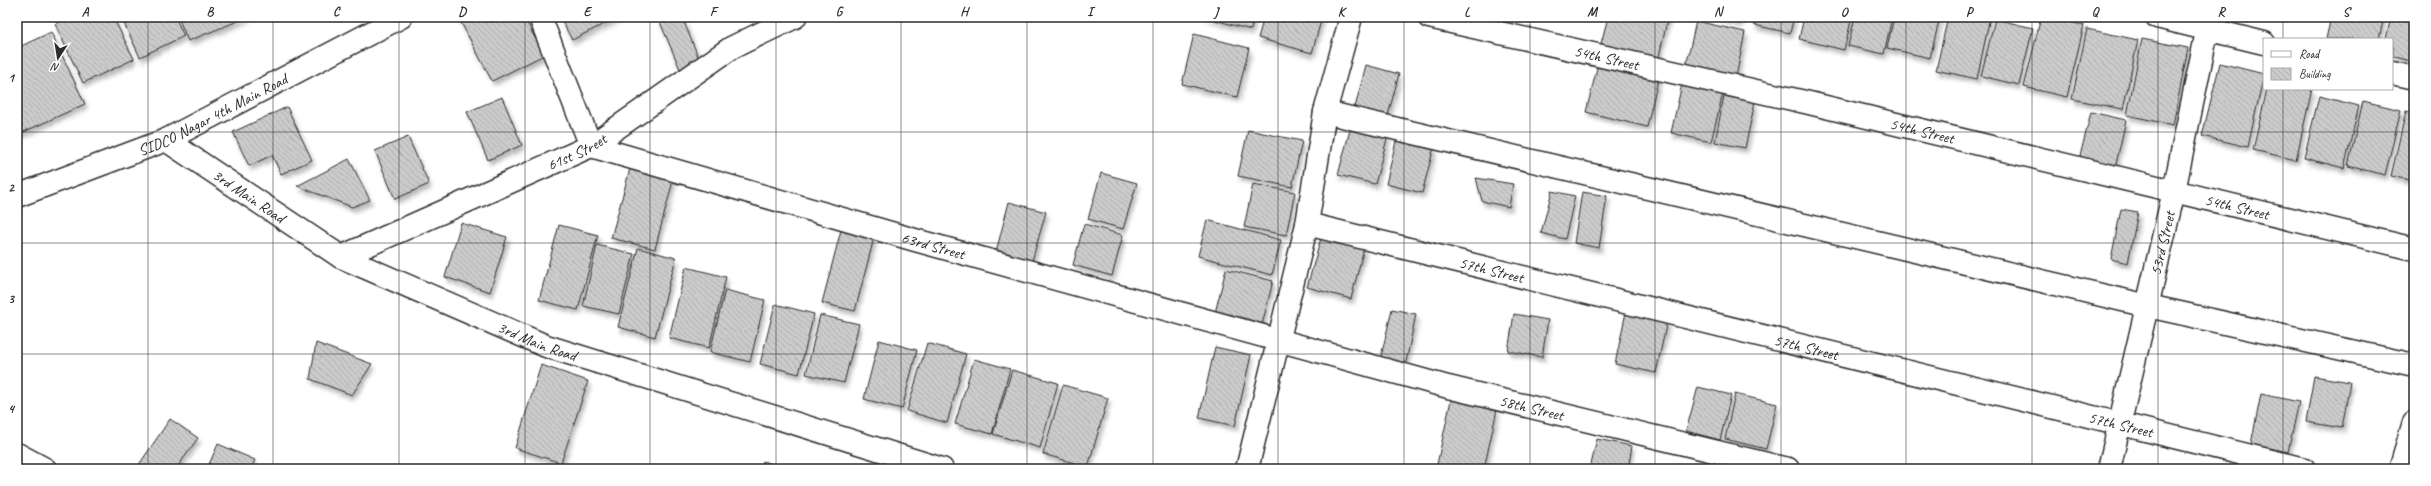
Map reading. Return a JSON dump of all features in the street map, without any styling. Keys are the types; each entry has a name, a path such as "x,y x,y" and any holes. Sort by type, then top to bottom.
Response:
{"street":[{"name":"SIDCO Nagar 4th Main Road","path":"17,196 166,140 401,17"},
{"path":"540,17 591,146"},
{"name":"61st Street","path":"341,257 591,146 731,48 795,17"},
{"path":"1247,469 1277,338 1307,224 1325,112 1351,17"},
{"name":"54th Street","path":"1428,17 1805,102 2414,249"},
{"path":"2157,17 2209,23 2263,43"},
{"name":"53rd Street","path":"2109,469 2121,423 2174,191 2209,23"},
{"path":"2393,72 2414,78"},
{"path":"1325,112 2148,306 2414,365"},
{"name":"3rd Main Road","path":"166,140 341,257 546,346 878,460 942,469"},
{"name":"63rd Street","path":"591,146 922,242 1277,338"},
{"name":"57th Street","path":"1307,224 2304,469"},
{"name":"58th Street","path":"1277,338 1448,388 1788,469"},
{"path":"2400,469 2414,422"},
{"path":"17,454 45,469"}],"building":[{"path":"71,17 113,17 134,59 83,83 55,24"},
{"path":"121,17 175,17 184,36 140,57"},
{"path":"178,17 248,17 188,41"},
{"path":"458,17 524,17 544,55 492,81"},
{"path":"560,17 618,17 572,40"},
{"path":"665,17 682,17 700,61 680,69 659,20"},
{"path":"1204,17 1254,17 1251,30"},
{"path":"1264,17 1322,17 1312,53 1258,38"},
{"path":"1608,17 1668,17 1657,65 1599,51"},
{"path":"1716,17 1741,17 1740,23"},
{"path":"1756,17 1794,17 1790,33 1754,25"},
{"path":"1804,17 1852,17 1844,50 1799,39"},
{"path":"1855,17 1892,17 1884,54 1848,46"},
{"path":"1894,17 1940,17 1930,58 1887,48"},
{"path":"1948,17 1990,17 1977,79 1936,70"},
{"path":"2041,17 2084,25 2067,97 2024,87"},
{"path":"2331,17 2384,17 2379,38 2326,38"},
{"path":"2391,17 2414,17 2414,62 2393,56 2393,38 2386,38"},
{"path":"1995,19 2033,28 2019,85 1981,76"},
{"path":"1696,21 1745,32 1735,82 1685,71"},
{"path":"2087,29 2138,40 2123,109 2072,99"},
{"path":"51,32 85,104 17,135 17,48"},
{"path":"1194,34 1249,48 1237,97 1182,84"},
{"path":"2142,39 2188,48 2173,125 2127,115"},
{"path":"1599,60 1659,75 1647,127 1586,112"},
{"path":"2220,63 2263,74 2248,147 2202,136"},
{"path":"1366,65 1399,74 1386,123 1353,115"},
{"path":"1682,84 1723,93 1711,142 1671,133"},
{"path":"2267,90 2312,90 2296,160 2253,150"},
{"path":"1724,96 1755,102 1745,148 1715,142"},
{"path":"2319,96 2359,106 2344,168 2304,158"},
{"path":"502,97 522,145 488,160 467,112"},
{"path":"2363,101 2401,110 2385,175 2348,166"},
{"path":"287,107 312,160 281,174 272,155 249,166 233,132"},
{"path":"2406,111 2414,113 2414,181 2391,176"},
{"path":"2091,112 2126,120 2114,173 2078,164"},
{"path":"1351,126 1388,135 1375,184 1338,175"},
{"path":"1248,130 1302,141 1292,187 1238,176"},
{"path":"408,137 429,184 395,199 375,151"},
{"path":"1397,137 1434,147 1422,193 1386,184"},
{"path":"349,159 370,200 352,207 297,186"},
{"path":"631,165 674,177 655,249 611,238"},
{"path":"1101,173 1137,183 1123,229 1088,219"},
{"path":"1476,178 1513,184 1509,207 1482,201"},
{"path":"1253,184 1295,192 1286,235 1244,227"},
{"path":"1552,191 1575,196 1565,239 1541,233"},
{"path":"1582,192 1607,196 1599,248 1574,243"},
{"path":"1009,202 1046,212 1032,261 996,252"},
{"path":"2121,209 2138,212 2128,263 2111,259"},
{"path":"1207,220 1281,240 1272,275 1198,256"},
{"path":"461,223 507,237 490,292 445,277"},
{"path":"1084,224 1123,235 1112,276 1073,265"},
{"path":"559,225 598,235 578,310 539,300"},
{"path":"841,230 874,238 855,311 822,303"},
{"path":"1321,238 1364,248 1351,299 1307,287"},
{"path":"597,245 634,254 619,314 583,306"},
{"path":"638,248 676,258 655,337 618,327"},
{"path":"686,267 726,277 709,348 669,338"},
{"path":"1226,269 1273,281 1262,325 1215,313"},
{"path":"725,290 765,300 750,362 710,352"},
{"path":"775,304 814,314 799,374 760,364"},
{"path":"1392,309 1416,314 1405,367 1380,361"},
{"path":"1626,312 1667,321 1656,373 1615,364"},
{"path":"1514,314 1548,320 1542,357 1508,351"},
{"path":"820,315 859,324 844,383 806,374"},
{"path":"879,340 917,350 902,409 864,399"},
{"path":"316,343 372,364 352,395 310,379"},
{"path":"927,343 966,354 947,423 907,411"},
{"path":"1215,347 1251,355 1235,426 1199,418"},
{"path":"974,359 1010,369 992,434 955,424"},
{"path":"541,365 588,381 561,463 515,448"},
{"path":"1012,370 1058,383 1040,448 993,434"},
{"path":"2314,376 2350,382 2342,428 2306,422"},
{"path":"1063,385 1108,398 1088,467 1043,454"},
{"path":"1698,387 1731,395 1720,440 1686,431"},
{"path":"1735,394 1777,404 1766,449 1725,439"},
{"path":"2261,394 2299,402 2288,452 2251,444"},
{"path":"1451,400 1497,410 1484,469 1436,469"},
{"path":"170,419 198,438 176,469 136,469"},
{"path":"1597,439 1632,446 1628,469 1590,469"},
{"path":"218,444 255,460 251,469 207,469"},
{"path":"763,461 786,469 760,469"}]}
